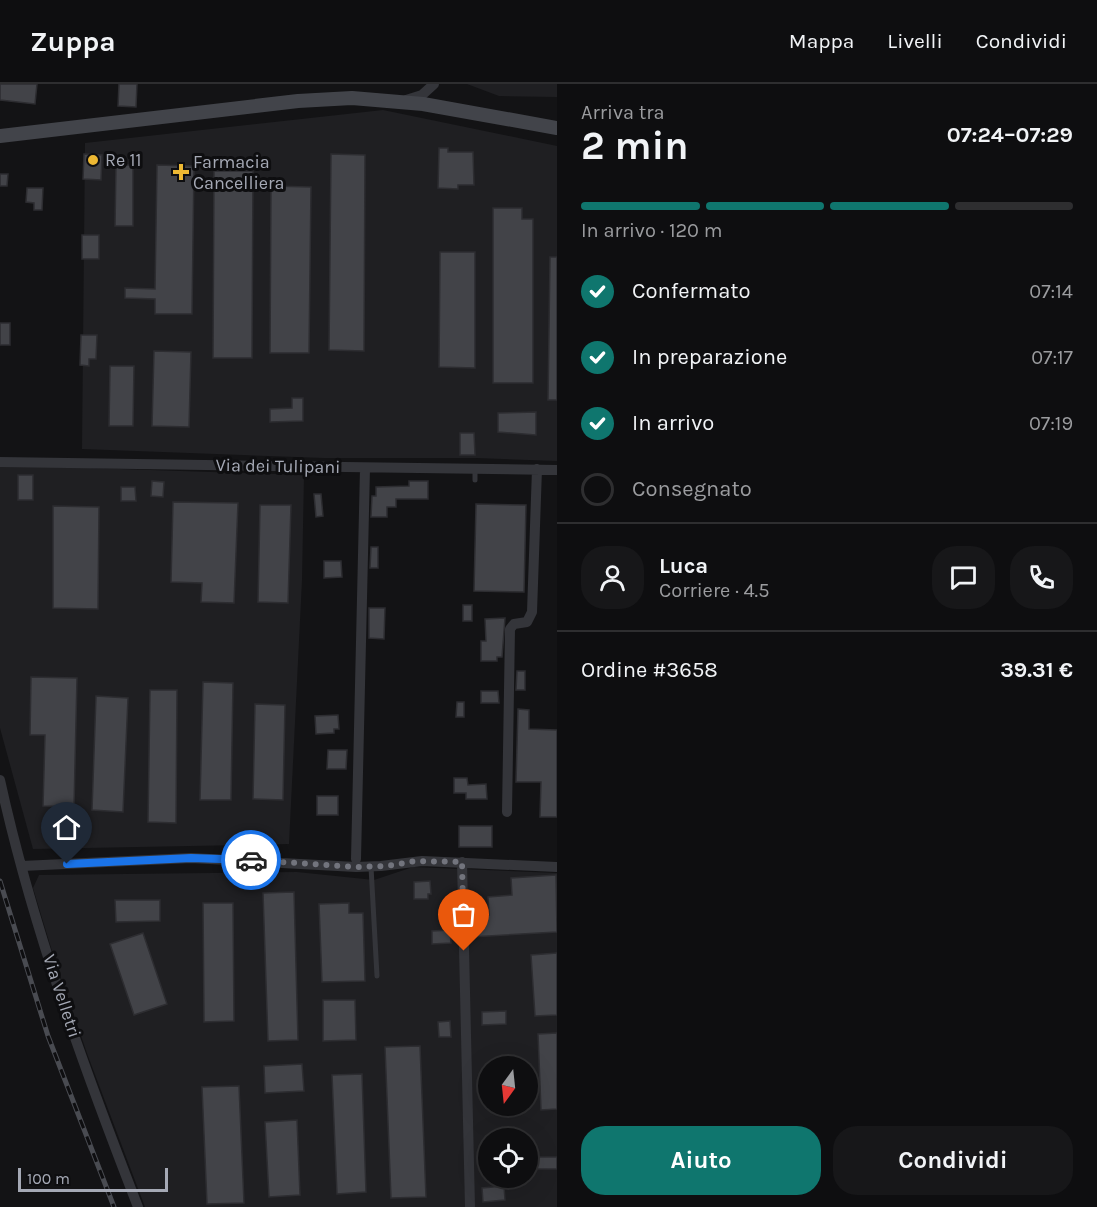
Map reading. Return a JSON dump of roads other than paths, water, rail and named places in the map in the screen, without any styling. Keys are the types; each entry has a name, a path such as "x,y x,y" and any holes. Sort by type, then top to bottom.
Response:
{"street":[{"path":"404,101 422,95 434,84"},
{"path":"434,84 433,96 438,106"},
{"path":"0,136 306,100 359,98 438,106 557,128"},
{"name":"Via dei Tulipani","path":"0,462 557,470"},
{"path":"356,859 365,468"},
{"path":"507,812 510,629 514,624 527,622 532,612 537,469"},
{"name":"Via Velletri","path":"0,780 55,980 100,1109 138,1207"},
{"path":"22,866 191,858 371,867 416,861 557,867"},
{"path":"462,862 470,1207"}],"lane":[{"path":"475,468 475,480"},
{"path":"371,867 377,976"}],"railway":[{"path":"0,881 48,1036 114,1207"}],"place":[{"name":"Re 11","path":"93,160"},
{"name":"Farmacia Cancelliera","path":"181,172"}]}
